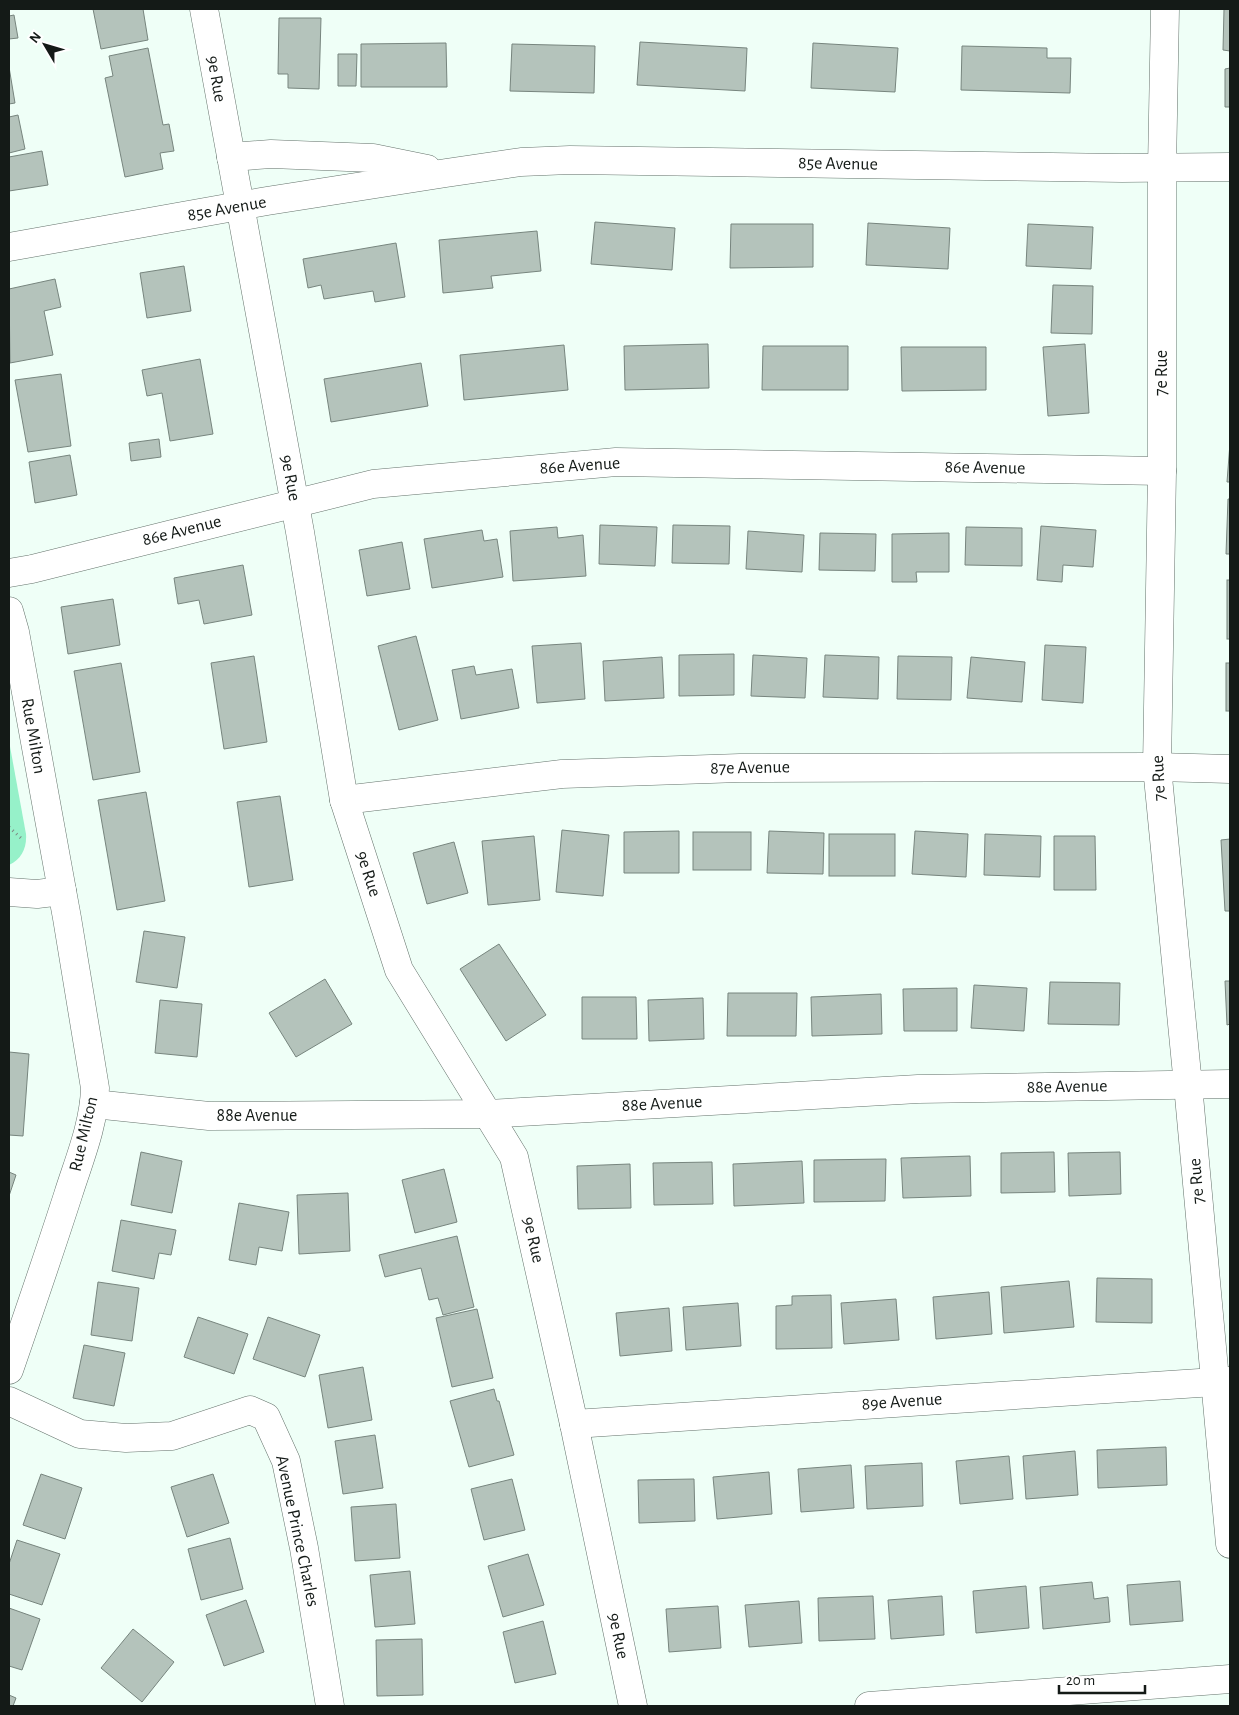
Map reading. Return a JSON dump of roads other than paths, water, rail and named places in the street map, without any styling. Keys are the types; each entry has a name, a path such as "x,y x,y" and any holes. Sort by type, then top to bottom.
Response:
{"street":[{"name":"9e Rue","path":"204,9 295,504 344,800 399,970 514,1157 574,1424 633,1706"},
{"name":"7e Rue","path":"1165,9 1162,168 1162,471 1157,767 1188,1085 1223,1381 1230,1544"},
{"name":"85e Avenue","path":"231,156 271,154 373,158 446,173"},
{"name":"85e Avenue","path":"9,247 239,207 521,162 570,160 1162,168 1230,167"},
{"name":"86e Avenue","path":"9,573 32,569 373,484 616,462 1162,471"},
{"name":"Rue Milton","path":"9,611 15,632 62,891 93,1072 94,1104 88,1131 46,1266 9,1370"},
{"name":"87e Avenue","path":"344,800 562,774 740,768 1157,767 1230,769"},
{"path":"9,892 36,894 62,891"},
{"name":"88e Avenue","path":"94,1104 209,1116 488,1114 918,1089 1230,1084"},
{"name":"89e Avenue","path":"574,1424 1223,1381"},
{"name":"Avenue Prince Charles","path":"9,1401 80,1434 126,1438 172,1436 250,1410 266,1417 286,1461 304,1548 330,1706"},
{"path":"869,1706 1230,1679"}]}
